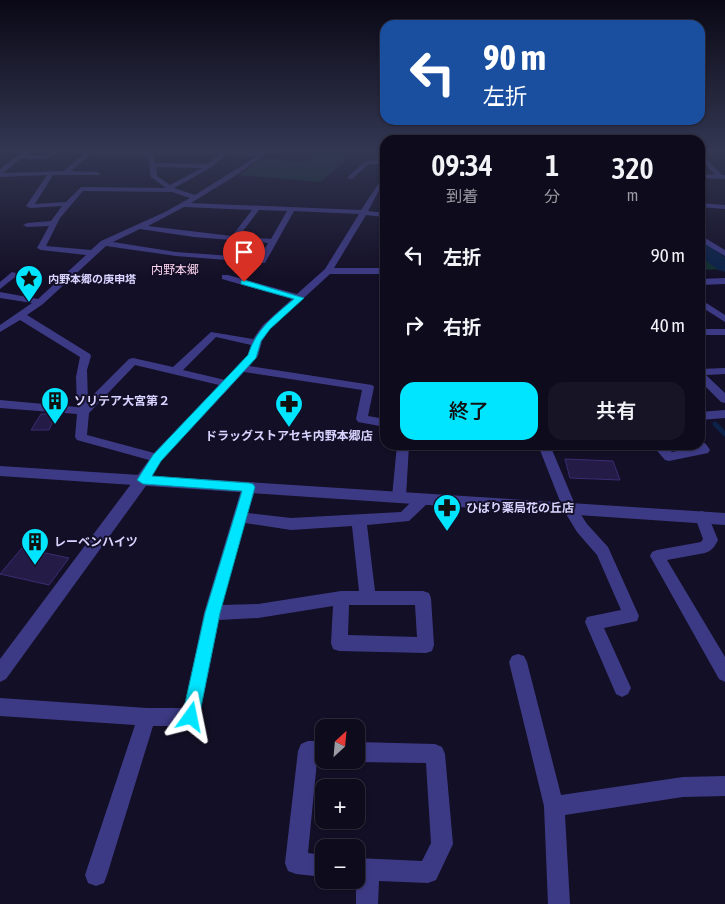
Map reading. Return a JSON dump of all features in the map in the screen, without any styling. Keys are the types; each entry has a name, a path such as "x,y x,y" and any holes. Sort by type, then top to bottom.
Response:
{"street":[{"path":"38,193 30,206 68,204"},
{"path":"77,193 62,210 41,248 93,253"},
{"path":"185,193 194,197"},
{"path":"0,330 40,302 104,243 184,205 201,193"},
{"path":"0,673 143,480 157,458 225,383 253,356 256,343 266,327 328,272 376,193"},
{"path":"184,205 380,215"},
{"path":"705,206 725,208"},
{"path":"234,238 257,208"},
{"path":"104,243 176,254 262,261 292,209"},
{"path":"29,213 62,210"},
{"path":"27,225 54,223"},
{"path":"139,227 273,241"},
{"path":"705,240 725,254"},
{"path":"328,272 380,271"},
{"path":"0,286 15,274"},
{"path":"225,277 300,298"},
{"path":"705,282 725,281"},
{"path":"0,295 40,302"},
{"path":"705,305 725,319"},
{"path":"21,316 86,356 81,377 84,411 81,437 157,458"},
{"path":"705,332 725,332"},
{"path":"175,371 214,334 256,343"},
{"path":"84,411 133,361 225,383"},
{"path":"240,368 368,387 362,420 380,422"},
{"path":"705,373 725,371"},
{"path":"705,379 725,399"},
{"path":"0,404 84,411"},
{"path":"705,416 725,414"},
{"path":"399,497 403,450"},
{"path":"546,450 570,509 582,528 603,551 631,616 594,622 622,688"},
{"path":"663,450 669,457 704,450"},
{"path":"0,471 725,519"},
{"path":"0,707 147,717 191,717 212,613 249,487"},
{"path":"239,516 291,524 404,517 423,499"},
{"path":"702,517 710,540 705,547 657,556 725,673"},
{"path":"359,521 368,597"},
{"path":"212,613 258,610 341,598 423,598 426,645 338,643 341,598"},
{"path":"518,662 554,806 559,904"},
{"path":"96,875 147,717"},
{"path":"315,751 308,751 296,863 315,865"},
{"path":"365,752 435,754 442,844 428,872 365,870"},
{"path":"554,806 683,787 725,786"},
{"path":"365,889 367,904"}],"green space":[{"path":"705,253 725,268 705,270"}],"building":[{"path":"41,414 56,414 49,430 31,430"},
{"path":"565,459 613,461 620,480 570,478"},
{"name":"レーベンハイツ","path":"22,548 69,558 49,585 0,574"}],"waterway":[{"path":"705,251 725,266"},
{"path":"715,424 725,434"}],"place":[{"name":"内野本郷の庚申塔","path":"29,303"},
{"name":"ソリテア大宮第２","path":"55,425"},
{"name":"ドラッグストアセキ内野本郷店","path":"289,428"},
{"name":"ひばり薬局花の丘店","path":"447,532"},
{"name":"レーベンハイツ","path":"35,566"}],"district":[{"name":"内野本郷","path":"175,270"}],"route":[{"path":"191,717 212,613 249,487 143,480 157,458 225,383 253,356 257,341 266,327 300,298 244,282"}]}
